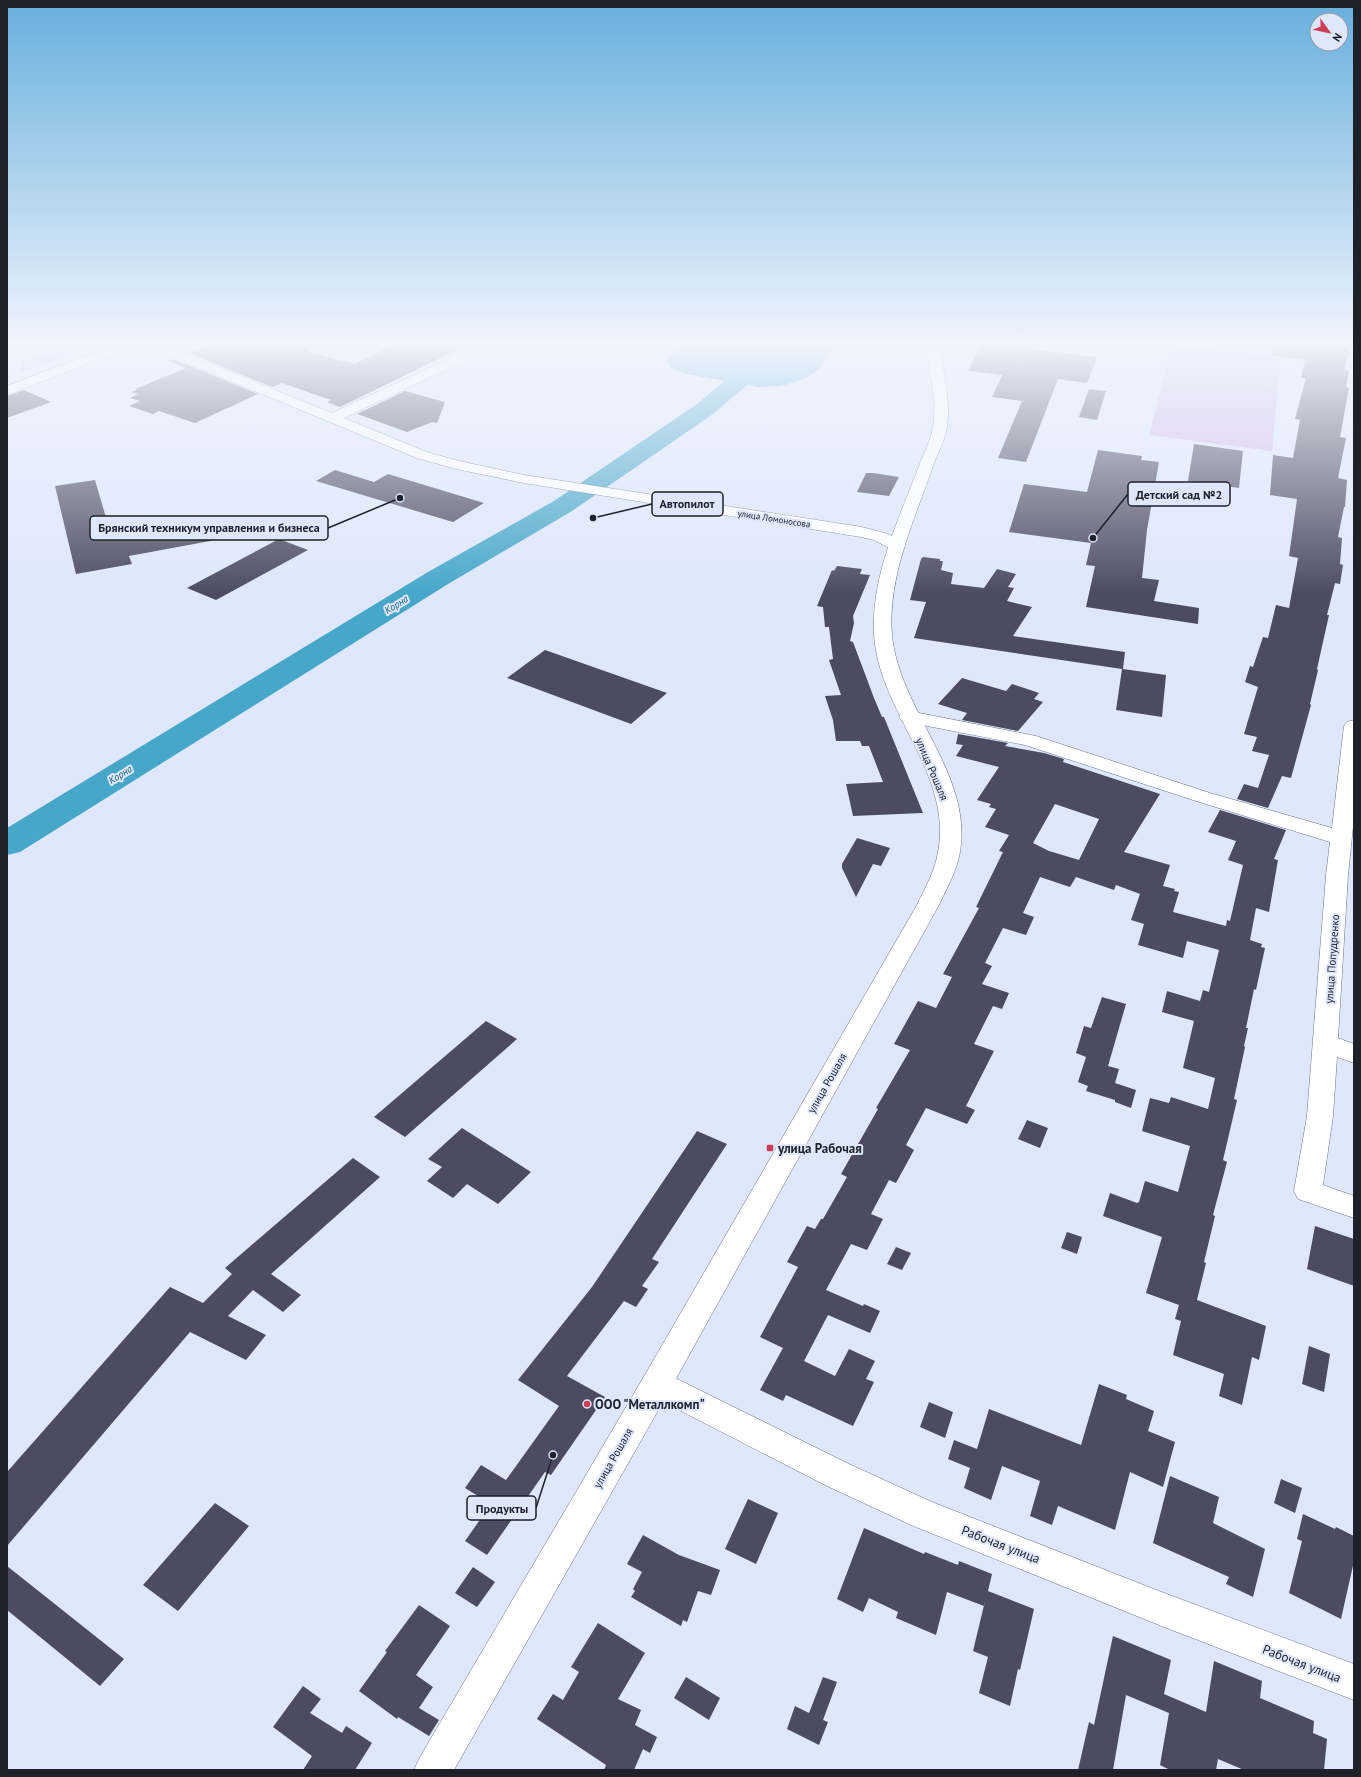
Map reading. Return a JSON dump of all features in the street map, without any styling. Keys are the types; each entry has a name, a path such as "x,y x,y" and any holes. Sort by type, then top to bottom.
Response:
{"street":[{"name":"улица Ломоносова","path":"357,428 432,459 471,469 614,494 862,532 880,537 897,546"},
{"name":"улица Рошаля","path":"433,1770 657,1382 928,905 945,864 950,847 951,835 948,810 943,790 909,717 890,669 884,649 883,635 883,615 886,593 897,546 936,439 938,428"},
{"name":"улица Ломоносова","path":"862,532 889,529 908,518"},
{"path":"909,717 1029,740 1210,799 1341,838"},
{"name":"улица Попудренко","path":"1354,726 1341,838 1346,877 1326,1043 1315,1155 1308,1191 1354,1207"},
{"path":"1326,1043 1354,1054"},
{"name":"Рабочая улица","path":"657,1382 838,1475 923,1514 1164,1610 1354,1682"}],"shaded area":[{"path":"1151,428 1274,428 1272,451 1149,435"}],"building":[{"path":"396,428 417,428 407,432"},
{"path":"1011,428 1039,428 1026,462 998,458"},
{"path":"1299,428 1342,428 1340,437 1346,438 1338,478 1347,480 1345,507 1338,537 1342,538 1340,564 1343,565 1340,584 1335,583 1327,615 1329,615 1311,705 1291,778 1282,776 1268,808 1237,799 1244,784 1258,788 1269,755 1252,751 1257,737 1244,734 1258,687 1245,682 1250,666 1253,667 1263,637 1268,638 1276,605 1289,608 1298,558 1289,556 1297,499 1270,495 1273,455 1293,458"},
{"path":"1194,444 1243,451 1239,488 1188,481"},
{"path":"1098,450 1142,456 1141,460 1159,462 1147,530 1142,578 1159,580 1154,601 1199,608 1198,624 1086,607 1095,566 1086,565 1091,543 1009,532 1024,484 1087,492"},
{"path":"335,470 374,482 388,474 484,503 453,522 316,481"},
{"path":"866,473 899,477 889,496 857,492"},
{"path":"95,480 112,538 214,520 221,539 129,556 132,564 76,574 55,486"},
{"path":"279,539 308,550 216,600 187,588"},
{"path":"923,557 940,559 940,561 943,561 941,570 953,573 951,584 984,588 997,569 1016,574 1008,587 1014,588 1007,601 1032,607 1013,636 1125,652 1123,669 1166,675 1162,717 1116,710 1122,669 914,638 926,602 910,600 921,559"},
{"path":"837,566 862,569 860,574 870,575 853,616 854,623 850,641 853,642 874,698 882,717 884,717 923,813 853,816 846,784 883,782 869,746 862,746 860,741 836,741 833,720 825,696 841,695 829,660 833,659 829,627 825,627 823,607 817,606 832,570 834,571"},
{"path":"545,650 667,693 631,724 507,678"},
{"path":"962,678 1006,691 1012,684 1039,693 1034,699 1043,702 1018,731 962,720 967,713 938,704"},
{"path":"958,734 1008,743 1005,746 1044,753 1064,759 1063,762 1160,794 1124,852 1170,865 1163,886 1175,889 1174,891 1179,892 1173,912 1226,926 1227,920 1230,921 1243,865 1228,860 1236,841 1208,832 1220,810 1286,830 1274,859 1278,860 1269,912 1256,908 1250,940 1262,944 1261,947 1265,948 1256,990 1254,989 1246,1028 1248,1028 1245,1047 1234,1099 1237,1100 1223,1160 1227,1162 1213,1215 1215,1216 1197,1300 1266,1326 1259,1360 1252,1357 1242,1405 1219,1396 1224,1374 1173,1355 1181,1321 1175,1319 1179,1305 1146,1293 1162,1237 1103,1216 1110,1193 1137,1203 1139,1202 1145,1181 1178,1192 1190,1146 1142,1131 1150,1098 1169,1103 1171,1097 1208,1109 1215,1078 1183,1068 1194,1021 1162,1012 1167,991 1200,1001 1203,990 1209,992 1219,950 1187,941 1183,958 1138,945 1144,924 1131,920 1140,894 1116,885 1114,890 1076,877 1070,887 1040,877 1023,913 1034,917 1026,935 1003,928 985,963 992,966 982,984 1009,993 1002,1009 993,1006 974,1044 994,1051 966,1106 975,1110 967,1124 926,1108 906,1145 914,1150 896,1183 889,1180 871,1214 883,1219 867,1250 851,1244 826,1290 863,1306 864,1304 880,1311 870,1333 828,1315 804,1361 835,1376 849,1349 875,1361 866,1379 874,1382 853,1426 786,1395 783,1401 760,1390 783,1348 760,1337 798,1267 787,1262 807,1226 815,1229 821,1219 823,1219 847,1177 841,1174 878,1109 876,1108 910,1050 894,1044 918,1001 936,1008 952,977 943,974 979,908 976,907 1003,852 999,851 1009,835 985,827 996,809 989,807 991,804 977,800 999,767 956,756 963,745 956,744","holes":["1055,804 1099,819 1079,860 1049,851 1033,843"]},
{"path":"857,838 890,848 881,866 873,864 856,897 842,868 842,864"},
{"path":"1102,997 1126,1004 1108,1066 1119,1069 1115,1083 1136,1090 1131,1108 1115,1102 1115,1100 1086,1091 1088,1086 1078,1082 1086,1057 1076,1053 1084,1026 1091,1028"},
{"path":"486,1021 517,1039 405,1137 374,1117"},
{"path":"1027,1120 1048,1128 1040,1148 1018,1139"},
{"path":"462,1128 531,1172 498,1204 467,1184 453,1198 427,1181 442,1167 428,1159"},
{"path":"697,1131 727,1144 652,1259 659,1262 642,1286 648,1289 636,1307 624,1301 567,1376 605,1397 551,1475 545,1472 487,1555 465,1541 491,1504 465,1488 481,1465 506,1480 559,1406 518,1380 592,1287"},
{"path":"353,1158 380,1177 271,1274 301,1295 283,1312 253,1290 228,1316 266,1335 246,1360 190,1332 7,1546 7,1472 170,1287 203,1303 232,1274 225,1268"},
{"path":"1315,1226 1354,1239 1354,1286 1307,1269"},
{"path":"1067,1232 1082,1237 1077,1254 1061,1248"},
{"path":"896,1247 911,1253 902,1270 887,1264"},
{"path":"1309,1346 1330,1354 1324,1392 1302,1384"},
{"path":"1099,1384 1127,1395 1126,1399 1154,1411 1148,1431 1175,1442 1163,1487 1130,1472 1115,1530 1058,1506 1052,1525 1030,1516 1040,1481 1002,1466 991,1500 964,1488 970,1468 948,1459 954,1440 977,1449 989,1409 1081,1445"},
{"path":"929,1402 953,1412 945,1438 920,1427"},
{"path":"1170,1476 1219,1497 1213,1523 1265,1549 1253,1597 1226,1584 1229,1577 1153,1543"},
{"path":"1281,1479 1302,1488 1295,1513 1274,1503"},
{"path":"748,1499 778,1513 756,1564 725,1549"},
{"path":"215,1503 249,1526 178,1611 143,1585"},
{"path":"1303,1514 1354,1536 1354,1561 1341,1619 1289,1593 1302,1541 1297,1539"},
{"path":"864,1528 924,1554 925,1552 958,1565 959,1561 992,1574 988,1591 1034,1609 1010,1706 979,1693 988,1657 973,1651 984,1606 947,1592 936,1635 896,1618 898,1612 869,1598 863,1612 837,1599"},
{"path":"643,1535 679,1555 720,1570 711,1595 698,1591 687,1622 683,1620 681,1626 631,1597 635,1591 633,1589 642,1572 627,1564"},
{"path":"7,1566 124,1659 100,1686 7,1610"},
{"path":"473,1567 495,1582 477,1607 455,1593"},
{"path":"419,1605 450,1626 416,1675 433,1687 419,1708 439,1720 429,1736 398,1717 397,1719 359,1691 387,1652 385,1651"},
{"path":"598,1623 645,1653 618,1699 641,1710 635,1725 657,1737 650,1753 643,1749 634,1770 604,1770 606,1765 537,1719 553,1694 563,1700 579,1672 571,1667"},
{"path":"1113,1636 1171,1660 1164,1694 1206,1712 1214,1661 1262,1681 1260,1698 1314,1721 1313,1733 1327,1739 1324,1770 1244,1770 1218,1759 1216,1770 1170,1770 1160,1765 1169,1713 1126,1695 1113,1770 1078,1770 1089,1722 1094,1725"},
{"path":"686,1677 720,1698 709,1720 674,1698"},
{"path":"823,1677 837,1682 823,1720 828,1722 819,1745 787,1729 795,1706 809,1713"},
{"path":"303,1686 321,1699 310,1713 342,1733 346,1726 372,1743 355,1770 303,1770 312,1756 273,1727"}],"waterway":[{"name":"Корна","path":"7,844 438,578 563,506 677,428"}],"place":[{"name":"Брянский техникум управления и бизнеса","path":"400,498"},
{"name":"Автопилот","path":"593,518"},
{"name":"Детский сад №2","path":"1093,538"},
{"name":"улица Рабочая","path":"770,1148"},
{"name":"ООО \"Металлкомп\"","path":"587,1404"},
{"name":"Продукты","path":"553,1455"}]}
